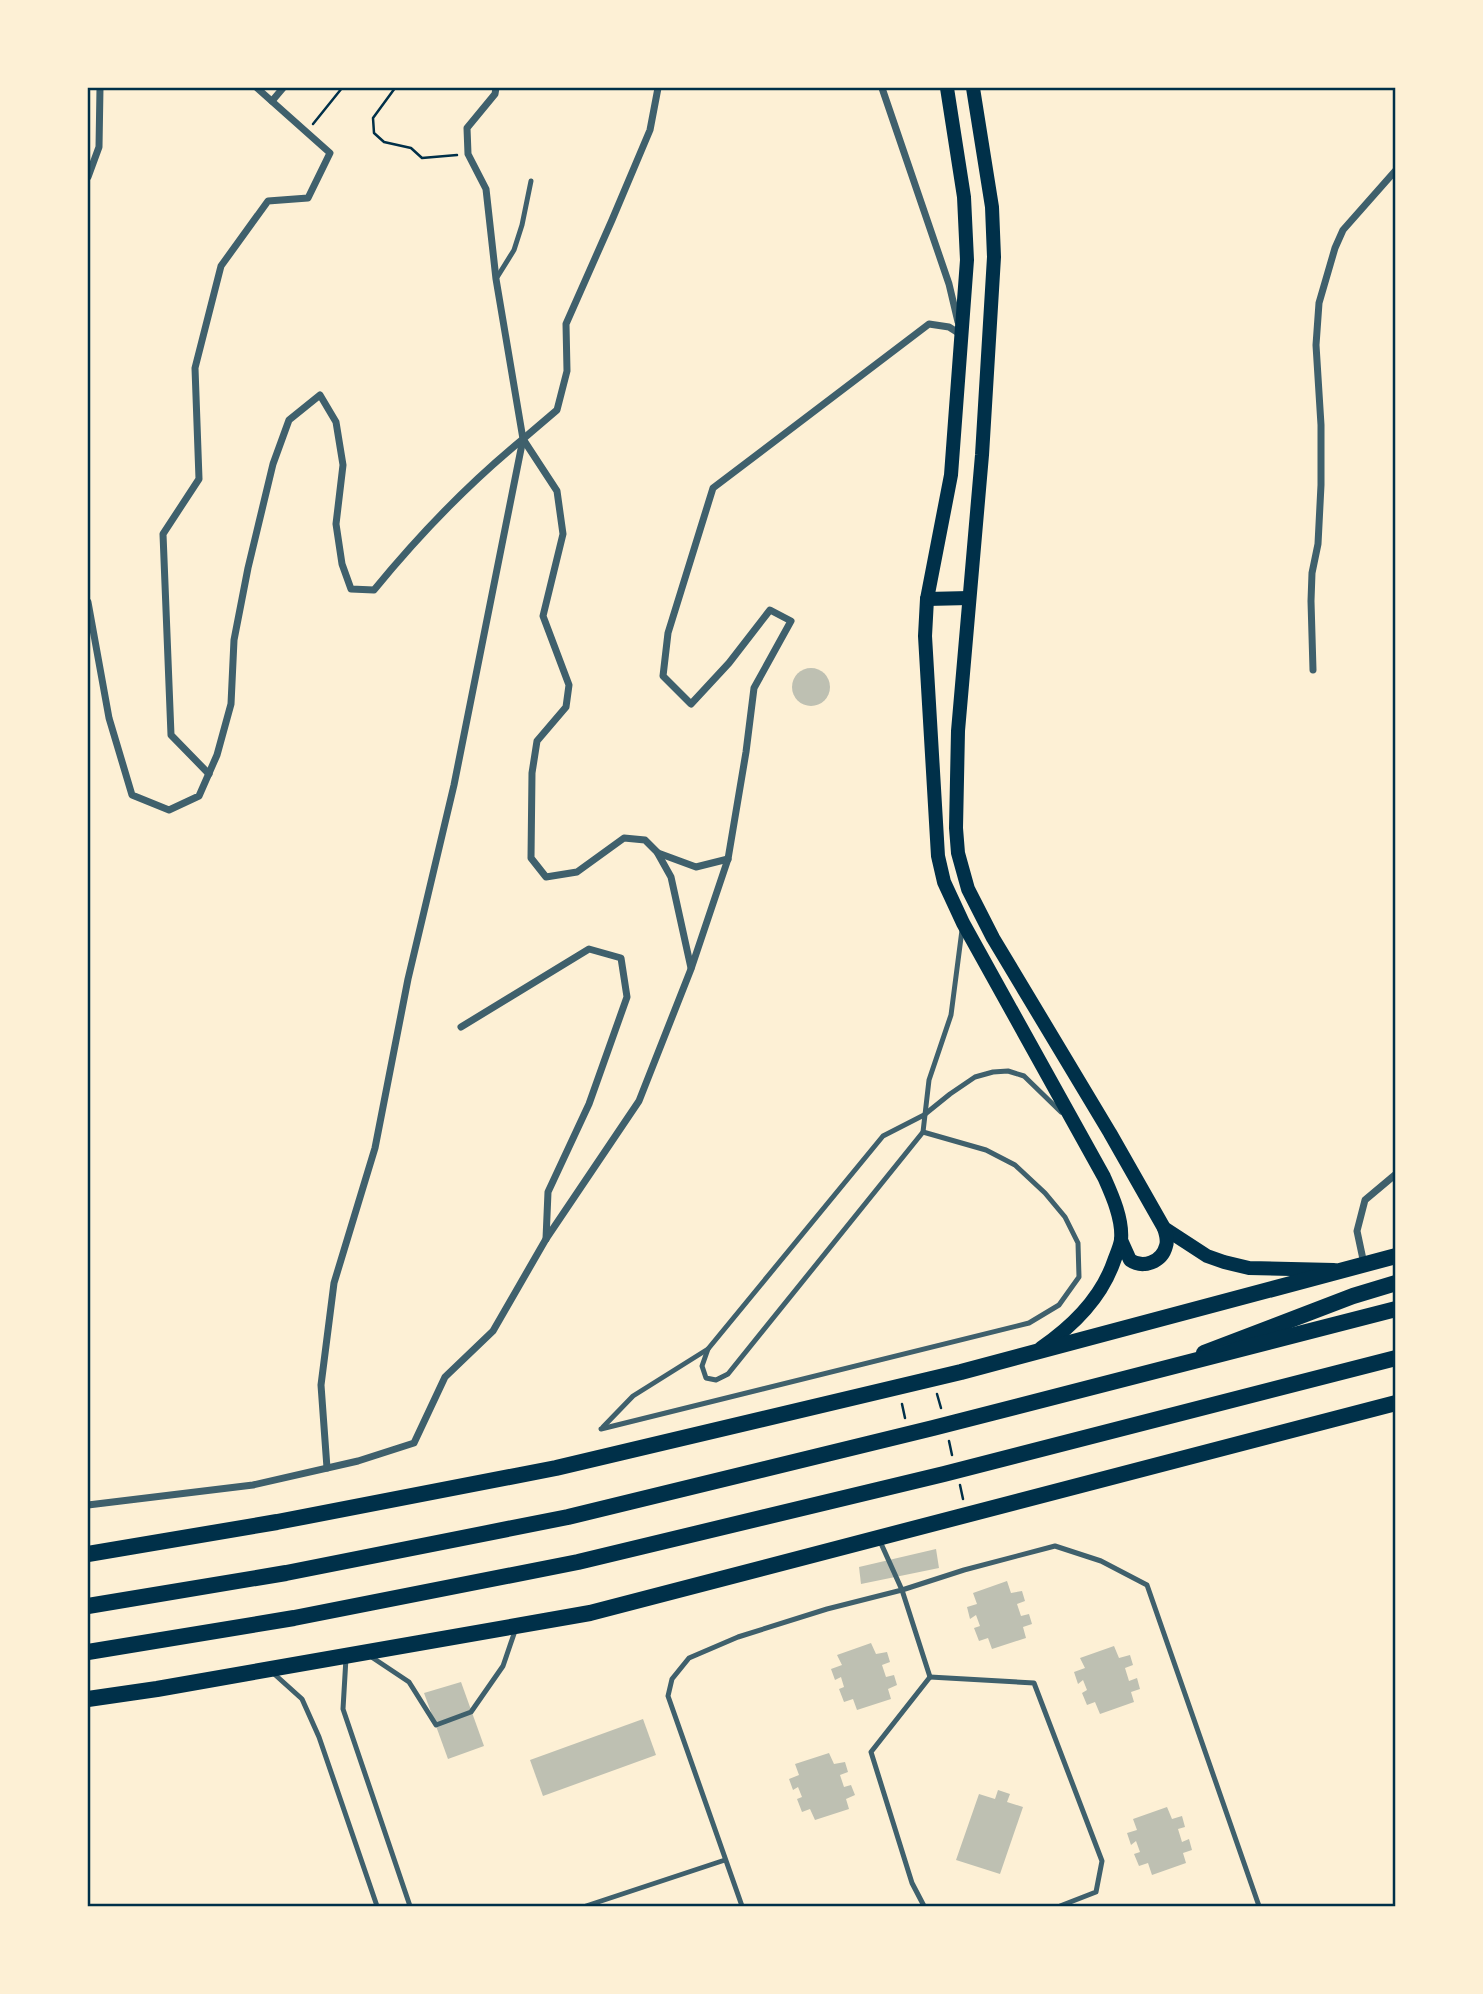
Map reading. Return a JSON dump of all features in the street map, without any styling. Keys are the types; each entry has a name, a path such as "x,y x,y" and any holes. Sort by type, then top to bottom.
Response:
{"main road":[{"path":"947,88 964,197 967,260 951,475 927,599 926,636 938,856 944,882 963,923 1104,1177 1116,1210 1121,1240 1130,1260 1135,1264 1148,1264 1158,1258 1166,1248 1164,1228 999,948 968,889 958,853 958,731 982,455 994,257 992,207 973,88"},
{"path":"927,599 969,598"},
{"path":"1164,1228 1207,1256 1249,1268 1343,1270"},
{"path":"1039,1350 1072,1324 1092,1303 1110,1272 1121,1240"},
{"path":"88,1554 277,1522 556,1468 961,1372 1395,1256"},
{"path":"1158,1370 1353,1296 1395,1283"},
{"path":"88,1606 286,1573 568,1517 921,1431 1395,1309"},
{"path":"88,1652 294,1618 578,1562 944,1475 1395,1358"},
{"path":"88,1699 270,1670 590,1612 1395,1403"},
{"path":"88,1711 181,1685"}],"street":[{"path":"88,177 100,147 100,88"},
{"path":"209,774 171,735 163,534 199,479 195,368 221,266 268,201 308,198 330,153 257,88"},
{"path":"272,102 283,88"},
{"path":"327,1468 321,1385 334,1283 375,1147 408,979 454,785 523,439 496,279 486,189 468,154 467,128 495,94 496,88"},
{"path":"88,602 109,718 132,795 169,810 199,796 217,755 231,704 234,640 248,568 273,464 289,420 320,396 336,422 343,465 335,524 342,564 351,589 374,590 447,507 489,467 557,410 566,371 566,324 650,131 658,88"},
{"path":"882,88 949,284 962,336"},
{"path":"1313,670 1312,573 1318,544 1321,485 1321,425 1316,345 1319,303 1343,230 1395,170"},
{"path":"88,1505 253,1485 358,1461 414,1443 445,1377 494,1331 546,1239 639,1101 691,969 728,859 754,688 791,621 770,610 729,663 691,704 663,676 668,633 713,488 929,324 949,327 962,336"},
{"path":"523,439 557,491 563,534 543,616 569,685 566,707 537,741 532,773 531,859 546,877 578,873 624,838 645,840 657,852 671,877 691,969"},
{"path":"657,852 696,867 728,859"},
{"path":"461,1027 589,949 621,958 627,997 589,1104 548,1192 546,1239"},
{"path":"1364,1264 1357,1231 1365,1199 1395,1174"}],"lane":[{"path":"496,279 514,250 531,181"},
{"path":"708,1349 702,1366 706,1378 716,1380 728,1374 923,1132 929,1080 951,1015 963,923"},
{"path":"923,1132 986,1150 1015,1166 1045,1193 1065,1217 1079,1243 1079,1277 1059,1306 1029,1323 601,1429 633,1396 708,1349 883,1136 924,1115 975,1077 1009,1071 1024,1076 1045,1094 1080,1132"},
{"path":"878,1537 902,1590 930,1677"},
{"path":"742,1906 668,1696 672,1679 689,1658 738,1637 827,1609 1055,1546 1101,1561 1147,1585 1259,1906"},
{"path":"365,1653 409,1682 436,1726 471,1712 503,1666 517,1626"},
{"path":"346,1656 343,1709 410,1906"},
{"path":"270,1670 302,1699 308,1712 377,1906"},
{"path":"924,1906 912,1883 871,1752 930,1677"},
{"path":"930,1677 1034,1684 1102,1861 1096,1892 1060,1906"},
{"path":"586,1906 725,1860"}],"path":[{"path":"308,129 342,88"},
{"path":"395,88 373,118 374,133 384,142 411,148 422,158 468,154"},
{"path":"937,1394 943,1419"},
{"path":"947,1431 953,1456"},
{"path":"959,1481 965,1506"}],"building":[{"path":"811,668 824,674 830,687 824,700 811,706 798,700 792,687 798,674"},
{"path":"936,1549 939,1568 861,1584 859,1567"},
{"path":"1007,1581 1011,1593 1022,1591 1025,1601 1017,1604 1021,1616 1029,1614 1032,1624 1023,1627 1026,1638 992,1649 988,1638 979,1641 974,1628 980,1626 976,1615 970,1619 967,1607 977,1604 973,1593"},
{"path":"871,1643 876,1654 887,1652 890,1662 882,1665 886,1677 894,1675 897,1685 888,1689 891,1699 857,1710 853,1699 844,1702 839,1689 844,1687 841,1677 835,1680 831,1669 842,1665 837,1655"},
{"path":"1114,1646 1119,1658 1130,1655 1133,1665 1125,1668 1129,1681 1137,1678 1140,1689 1131,1692 1134,1702 1100,1714 1095,1702 1087,1705 1082,1693 1087,1690 1083,1680 1078,1684 1074,1672 1085,1668 1080,1658"},
{"path":"461,1682 484,1746 448,1759 424,1693"},
{"path":"643,1719 656,1755 543,1796 530,1760"},
{"path":"829,1753 834,1764 845,1762 848,1772 840,1775 844,1787 851,1785 855,1795 846,1799 849,1809 815,1820 810,1809 802,1812 797,1799 802,1797 798,1787 793,1790 789,1779 799,1775 795,1764"},
{"path":"998,1790 1010,1794 1007,1802 1023,1807 1000,1874 956,1860 979,1794 995,1799"},
{"path":"1167,1807 1172,1819 1182,1816 1185,1827 1178,1829 1182,1842 1189,1839 1192,1850 1183,1853 1186,1863 1152,1875 1148,1863 1139,1866 1134,1854 1140,1852 1136,1841 1131,1845 1127,1833 1137,1830 1133,1819"}]}
